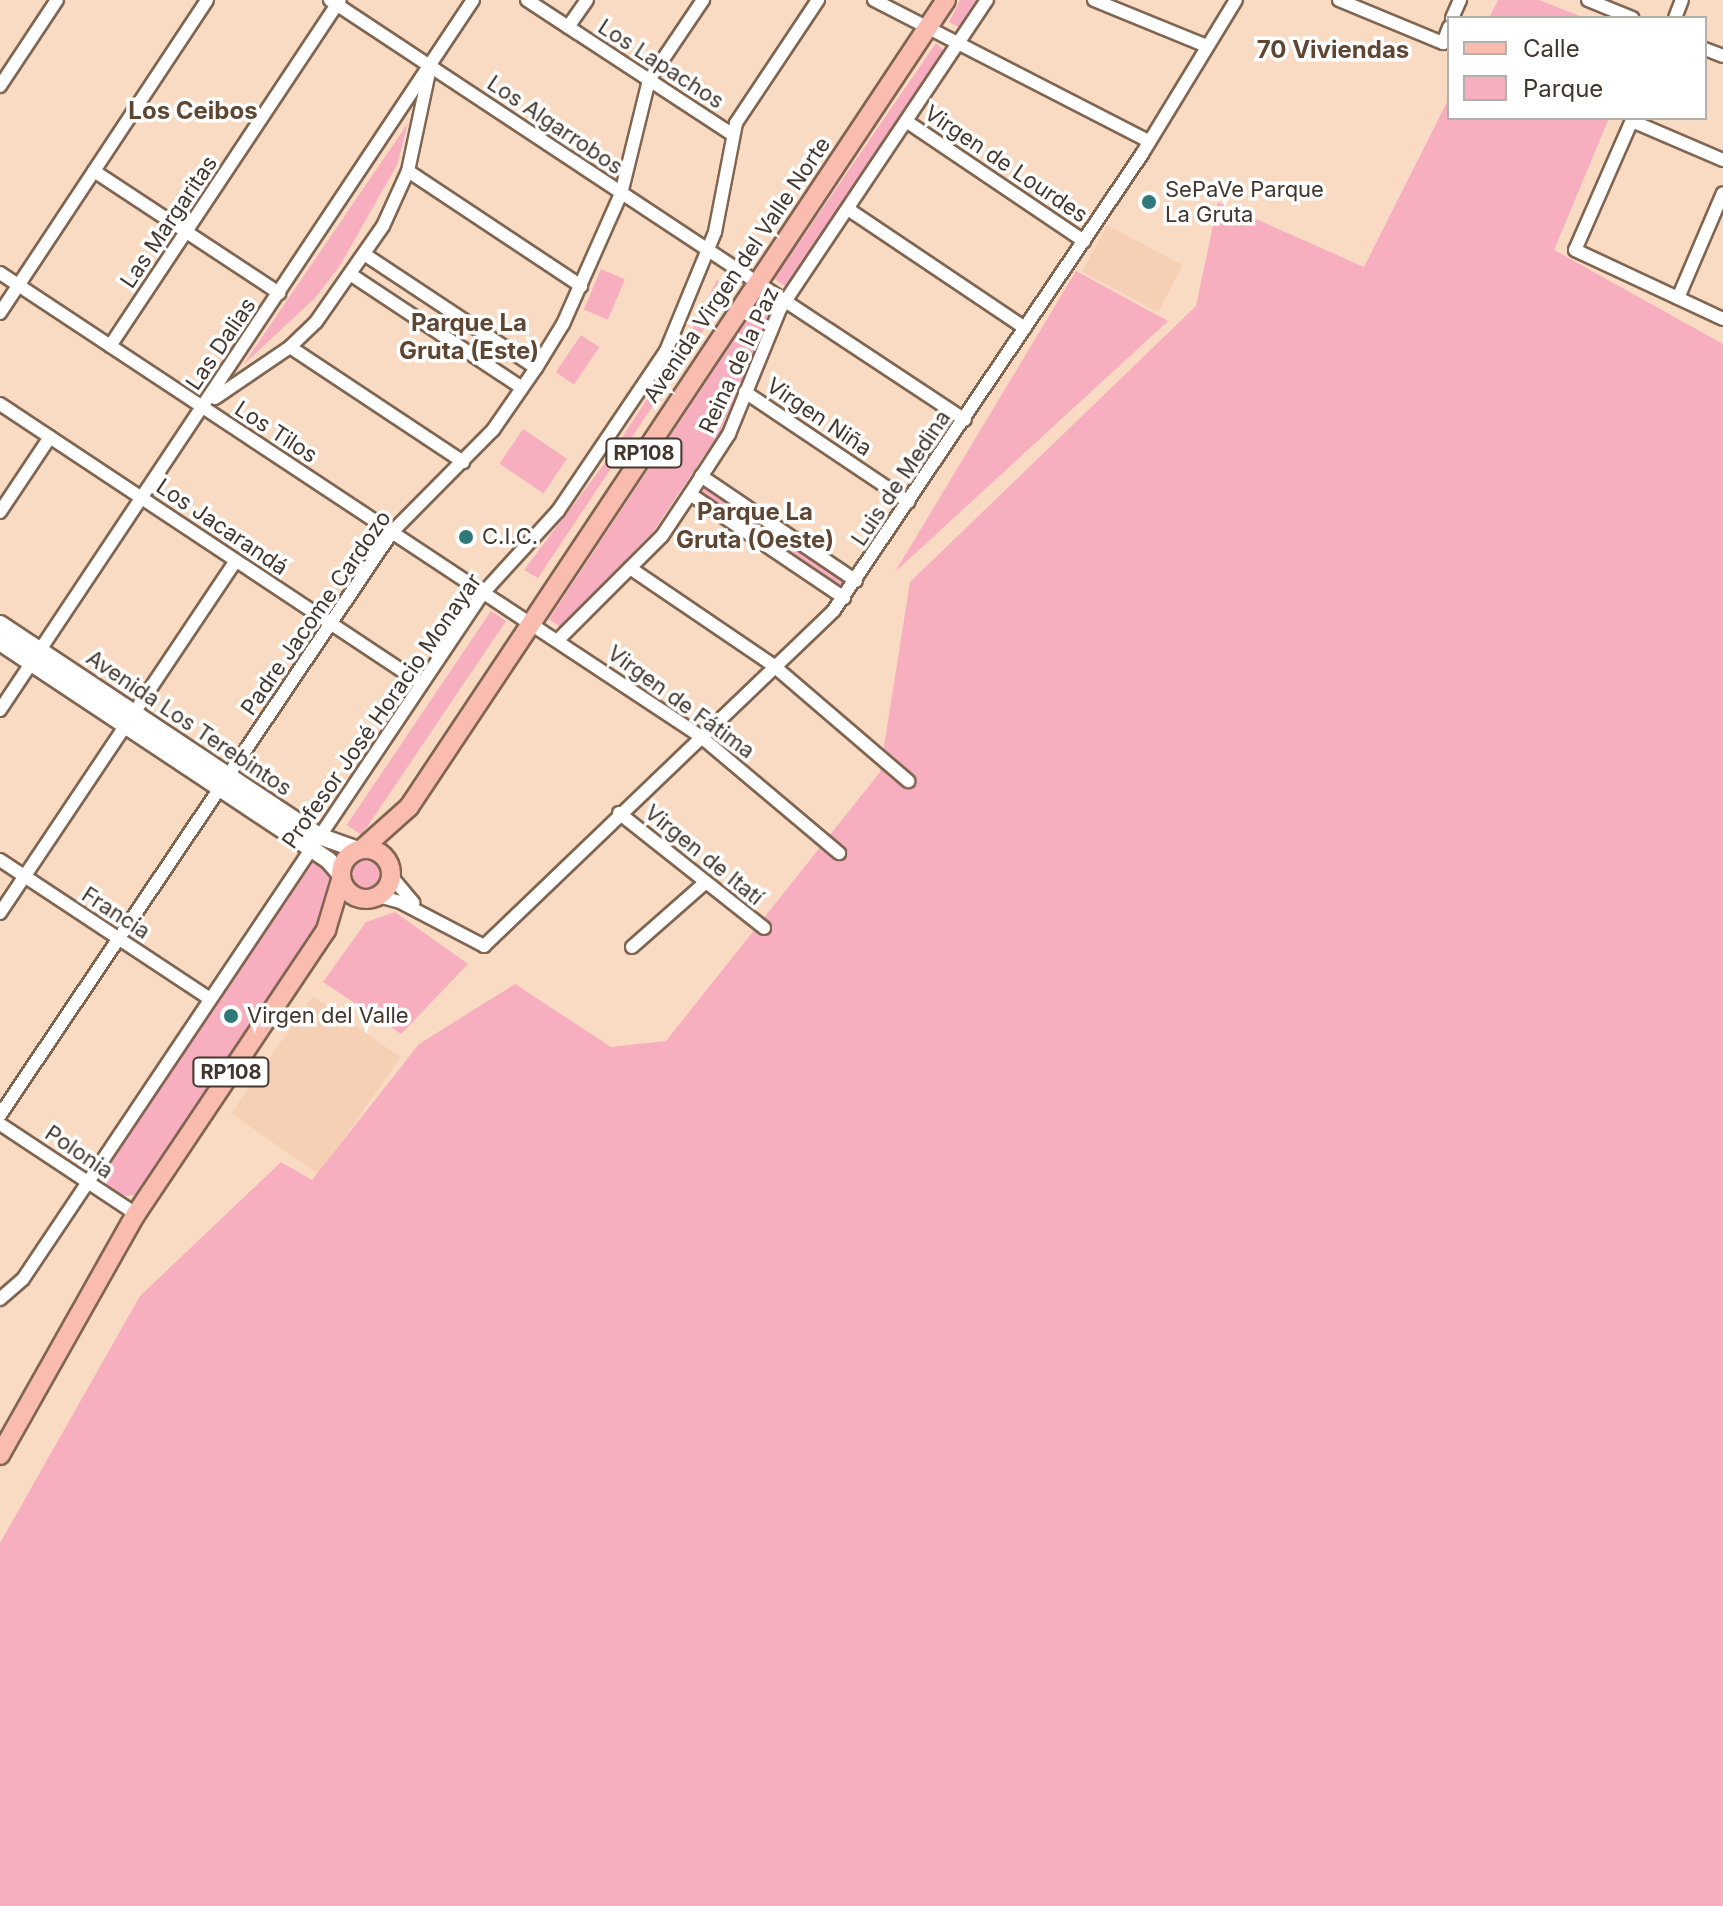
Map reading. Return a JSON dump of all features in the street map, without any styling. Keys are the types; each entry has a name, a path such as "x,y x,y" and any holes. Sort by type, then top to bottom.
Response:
{"main road":[{"name":"Avenida Virgen del Valle Norte","path":"360,850 409,807 946,0"},
{"name":"Avenida Los Terebintos","path":"0,624 36,656 315,842 341,878"},
{"name":"Avenida Los Terebintos","path":"0,642 36,656"},
{"name":"Avenida Virgen del Valle Norte","path":"391,873 409,807"},
{"name":"Avenida Los Terebintos","path":"315,842 360,850"},
{"path":"360,850 383,856 391,873"},
{"name":"RP108","path":"0,1455 136,1214 326,930 345,860 360,850"},
{"name":"RP108","path":"326,930 376,897 391,873"},
{"path":"341,878 350,894 376,897"}],"street":[{"path":"0,86 57,0"},
{"path":"0,313 207,0"},
{"name":"Las Dalias","path":"0,710 473,0"},
{"name":"Los Lapachos","path":"527,0 732,134"},
{"path":"568,27 587,0"},
{"name":"Padre Jacome Cardozo","path":"0,1115 392,532 463,462 536,368 581,286 621,194 649,80 703,0"},
{"name":"Profesor José Horacio Monayar","path":"0,1299 23,1279 483,593 558,511 666,351 708,252 732,134 818,0"},
{"path":"874,0 1148,141"},
{"name":"Reina de la Paz","path":"558,640 662,536 729,434 786,300 987,0"},
{"path":"1094,0 1207,46"},
{"name":"Luis de Medina","path":"431,918 484,946 844,598 1084,241 1236,0"},
{"path":"1339,0 1443,43 1447,32"},
{"path":"1588,0 1627,16"},
{"name":"Los Algarrobos","path":"336,1 708,252 786,300 965,420"},
{"name":"Las Margaritas","path":"110,346 336,1"},
{"path":"203,407 290,347 316,322 364,254 408,171 430,66"},
{"path":"1723,160 1632,120 1575,250 1723,319"},
{"name":"Virgen de Lourdes","path":"906,121 1084,241"},
{"path":"94,171 279,293"},
{"path":"408,171 581,286"},
{"path":"1678,298 1723,193"},
{"path":"848,209 1025,328"},
{"path":"364,254 536,368"},
{"name":"Los Tilos","path":"0,273 530,623"},
{"path":"350,274 522,388"},
{"path":"290,347 463,462"},
{"name":"Virgen Niña","path":"745,392 909,502"},
{"name":"Los Jacarandá","path":"0,404 422,684"},
{"path":"0,512 50,437"},
{"path":"701,476 856,581"},
{"path":"690,494 844,598"},
{"path":"0,913 236,561"},
{"path":"630,568 774,666 908,781"},
{"name":"Virgen de Fátima","path":"530,623 700,736 839,853"},
{"name":"Virgen de Itatí","path":"619,813 764,928"},
{"name":"Francia","path":"0,860 210,999"},
{"path":"391,873 431,918"},
{"path":"632,947 706,882"},
{"path":"376,897 431,918"},
{"name":"Polonia","path":"0,1124 136,1214"}],"shaded area":[{"path":"1107,225 1183,265 1158,312 1082,272"},
{"path":"313,996 401,1057 319,1175 231,1113"}],"green space":[{"path":"960,0 979,0 959,27 949,22"},
{"path":"1498,0 1539,0 1580,16 1490,16"},
{"path":"936,43 945,52 787,287 774,279"},
{"path":"1447,102 1447,120 1608,120 1554,250 1723,344 1723,1906 0,1906 0,1543 140,1296 281,1162 312,1180 419,1044 515,984 611,1047 666,1041 880,772 910,582 1196,306 1218,202 1364,267"},
{"path":"408,123 397,165 339,267 315,298 243,365"},
{"path":"601,269 625,279 608,320 584,310"},
{"path":"1076,271 1168,321 895,572"},
{"path":"717,280 730,290 538,578 524,570 608,459 692,330"},
{"path":"758,304 771,314 720,432 653,532 560,627 549,619"},
{"path":"581,335 599,347 574,385 556,372"},
{"path":"523,429 567,459 543,493 500,464"},
{"path":"705,488 846,583 843,588 702,493"},
{"path":"491,611 506,621 362,835 347,825"},
{"path":"365,859 376,864 381,875 376,886 365,891 354,886 349,875 354,864"},
{"path":"314,860 327,867 332,879 327,911 137,1195 124,1196 104,1183 104,1170"},
{"path":"395,912 468,964 401,1034 323,982 366,922"}],"place":[{"name":"SePaVe Parque La Gruta","path":"1149,202"},
{"name":"C.I.C.","path":"466,537"},
{"name":"Virgen del Valle","path":"231,1016"}],"district":[{"name":"70 Viviendas","path":"1333,50"},
{"name":"Los Ceibos","path":"193,111"},
{"name":"Parque La Gruta (Este)","path":"469,337"},
{"name":"Parque La Gruta (Oeste)","path":"755,526"}]}
